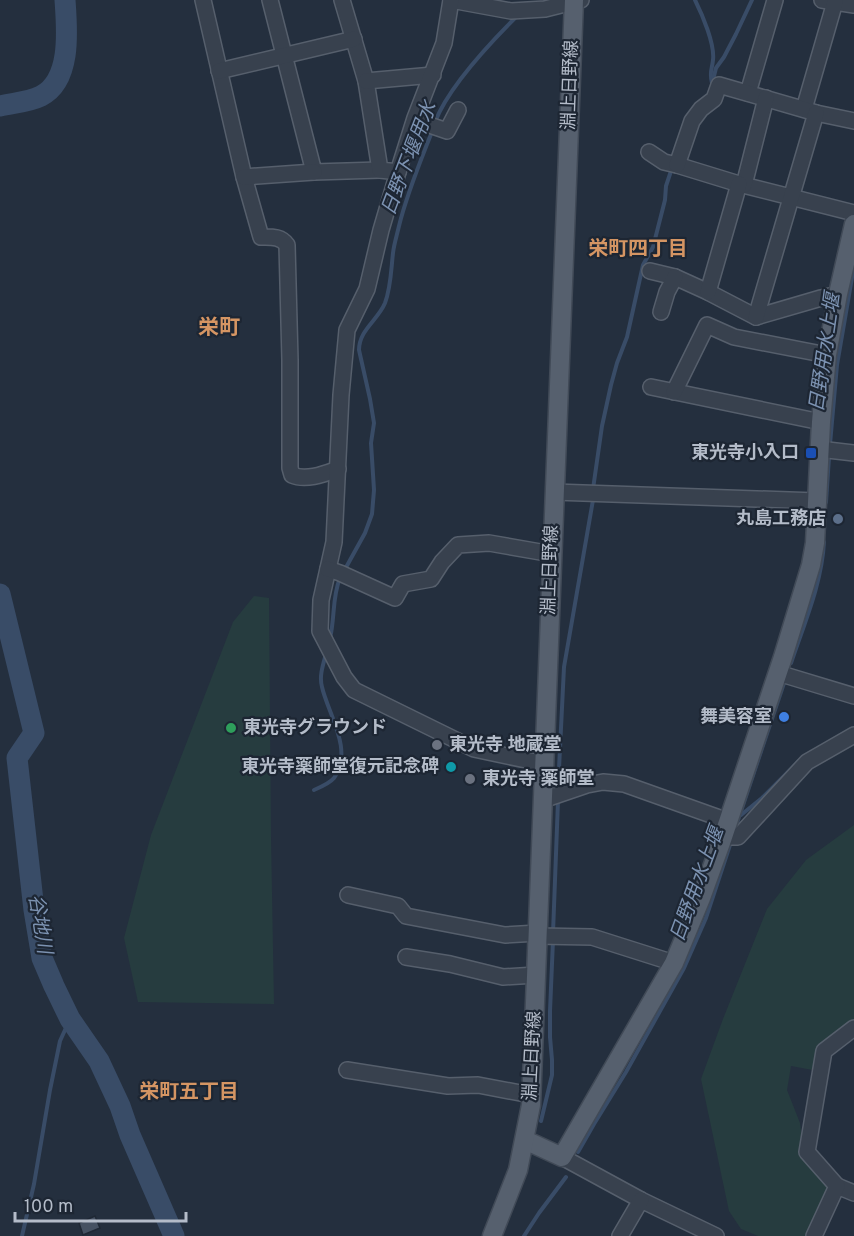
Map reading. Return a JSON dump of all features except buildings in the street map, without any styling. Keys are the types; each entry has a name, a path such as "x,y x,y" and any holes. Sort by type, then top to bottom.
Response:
{"main road":[{"name":"淵上日野線","path":"492,1236 518,1170 531,1095 554,492 576,1"},
{"path":"525,1140 562,1157 674,963 726,829 812,565 821,422 828,355 838,294 854,224"}],"street":[{"path":"203,0 244,177 261,237 280,238 287,245 290,468 292,475 303,478 338,469"},
{"path":"270,0 314,172"},
{"path":"342,0 366,81 380,170"},
{"path":"545,764 474,749 354,690 344,677 320,631 321,600 338,573 333,542 347,330 367,289 398,172 427,124 433,75 444,43 451,0 522,10 545,9 576,1"},
{"path":"748,93 775,0"},
{"path":"756,317 792,198 829,1 854,5"},
{"path":"219,71 354,39"},
{"path":"366,81 433,75"},
{"path":"677,165 692,121 701,109 714,99 719,85 854,121"},
{"path":"708,292 766,98"},
{"path":"427,124 447,131 458,110"},
{"path":"648,152 664,162 854,213"},
{"path":"244,177 314,172 380,170 398,172"},
{"path":"650,271 675,277 756,317 838,294"},
{"path":"661,312 667,292 675,277"},
{"path":"674,392 707,325 734,337 828,355"},
{"path":"651,387 821,422"},
{"path":"819,449 854,453"},
{"path":"554,492 817,501"},
{"path":"338,573 395,598 403,584 431,579 442,562 458,545 489,543 552,554"},
{"path":"778,673 854,695"},
{"path":"543,800 586,785 603,782 624,784 726,829 738,837 807,762 854,735"},
{"path":"348,895 398,906 406,916 505,935 592,937 674,963"},
{"path":"406,957 459,965 503,976 536,975"},
{"path":"854,1028 824,1051 807,1152 837,1186 854,1193"},
{"path":"347,1070 448,1086 478,1085 531,1095"},
{"path":"562,1157 694,1231 716,1236"},
{"path":"814,1236 837,1186"},
{"path":"620,1236 641,1200"}],"green space":[{"name":"東光寺グラウンド","path":"254,596 269,598 274,1004 138,1002 124,938 151,835 233,622"},
{"path":"854,825 854,1021 818,1071 791,1066 787,1090 800,1123 804,1152 831,1184 807,1236 758,1236 741,1229 729,1211 701,1079 767,909 806,860"}],"waterway":[{"name":"谷地川","path":"0,106 41,96 58,78 65,53 65,0"},
{"path":"695,0 712,46 712,83"},
{"path":"712,84 716,68 724,57 752,0"},
{"name":"日野下堰用水","path":"435,122 459,81 516,17"},
{"name":"日野下堰用水","path":"344,571 365,533 372,514 374,490 371,443 374,423 359,350 360,343 365,331 385,303 390,285 394,246 402,214 433,129"},
{"path":"593,489 602,426 611,385 627,337 643,265 653,247 672,168"},
{"name":"日野用水上堰","path":"830,444 837,365 854,266"},
{"name":"日野用水上堰","path":"826,502 829,457"},
{"path":"558,789 564,667 593,500"},
{"name":"日野用水上堰","path":"791,663 816,588 824,542"},
{"name":"日野下堰用水","path":"330,638 340,578"},
{"name":"谷地川","path":"0,594 34,733 17,758 34,910 42,958 70,1019 99,1061 174,1236"},
{"name":"日野下堰用水","path":"314,790 334,778 341,756 338,732 321,683 326,654"},
{"name":"日野用水上堰","path":"734,832 785,680"},
{"path":"741,815 762,798 799,761"},
{"path":"553,933 558,801"},
{"name":"日野用水上堰","path":"578,1152 684,968 706,918 731,842"},
{"path":"541,1121 552,1075 550,1011 553,940"},
{"path":"22,1236 34,1184 60,1041 70,1019"},
{"name":"日野用水上堰","path":"524,1236 566,1177"}],"place":[{"name":"東光寺小入口","path":"811,453"},
{"name":"丸島工務店","path":"838,519"},
{"name":"舞美容室","path":"784,717"},
{"name":"東光寺グラウンド","path":"231,728"},
{"name":"東光寺 地蔵堂","path":"437,745"},
{"name":"東光寺薬師堂復元記念碑","path":"451,767"},
{"name":"東光寺 薬師堂","path":"470,779"}],"district":[{"name":"栄町四丁目","path":"638,250"},
{"name":"栄町","path":"219,328"},
{"name":"栄町五丁目","path":"189,1093"}]}
